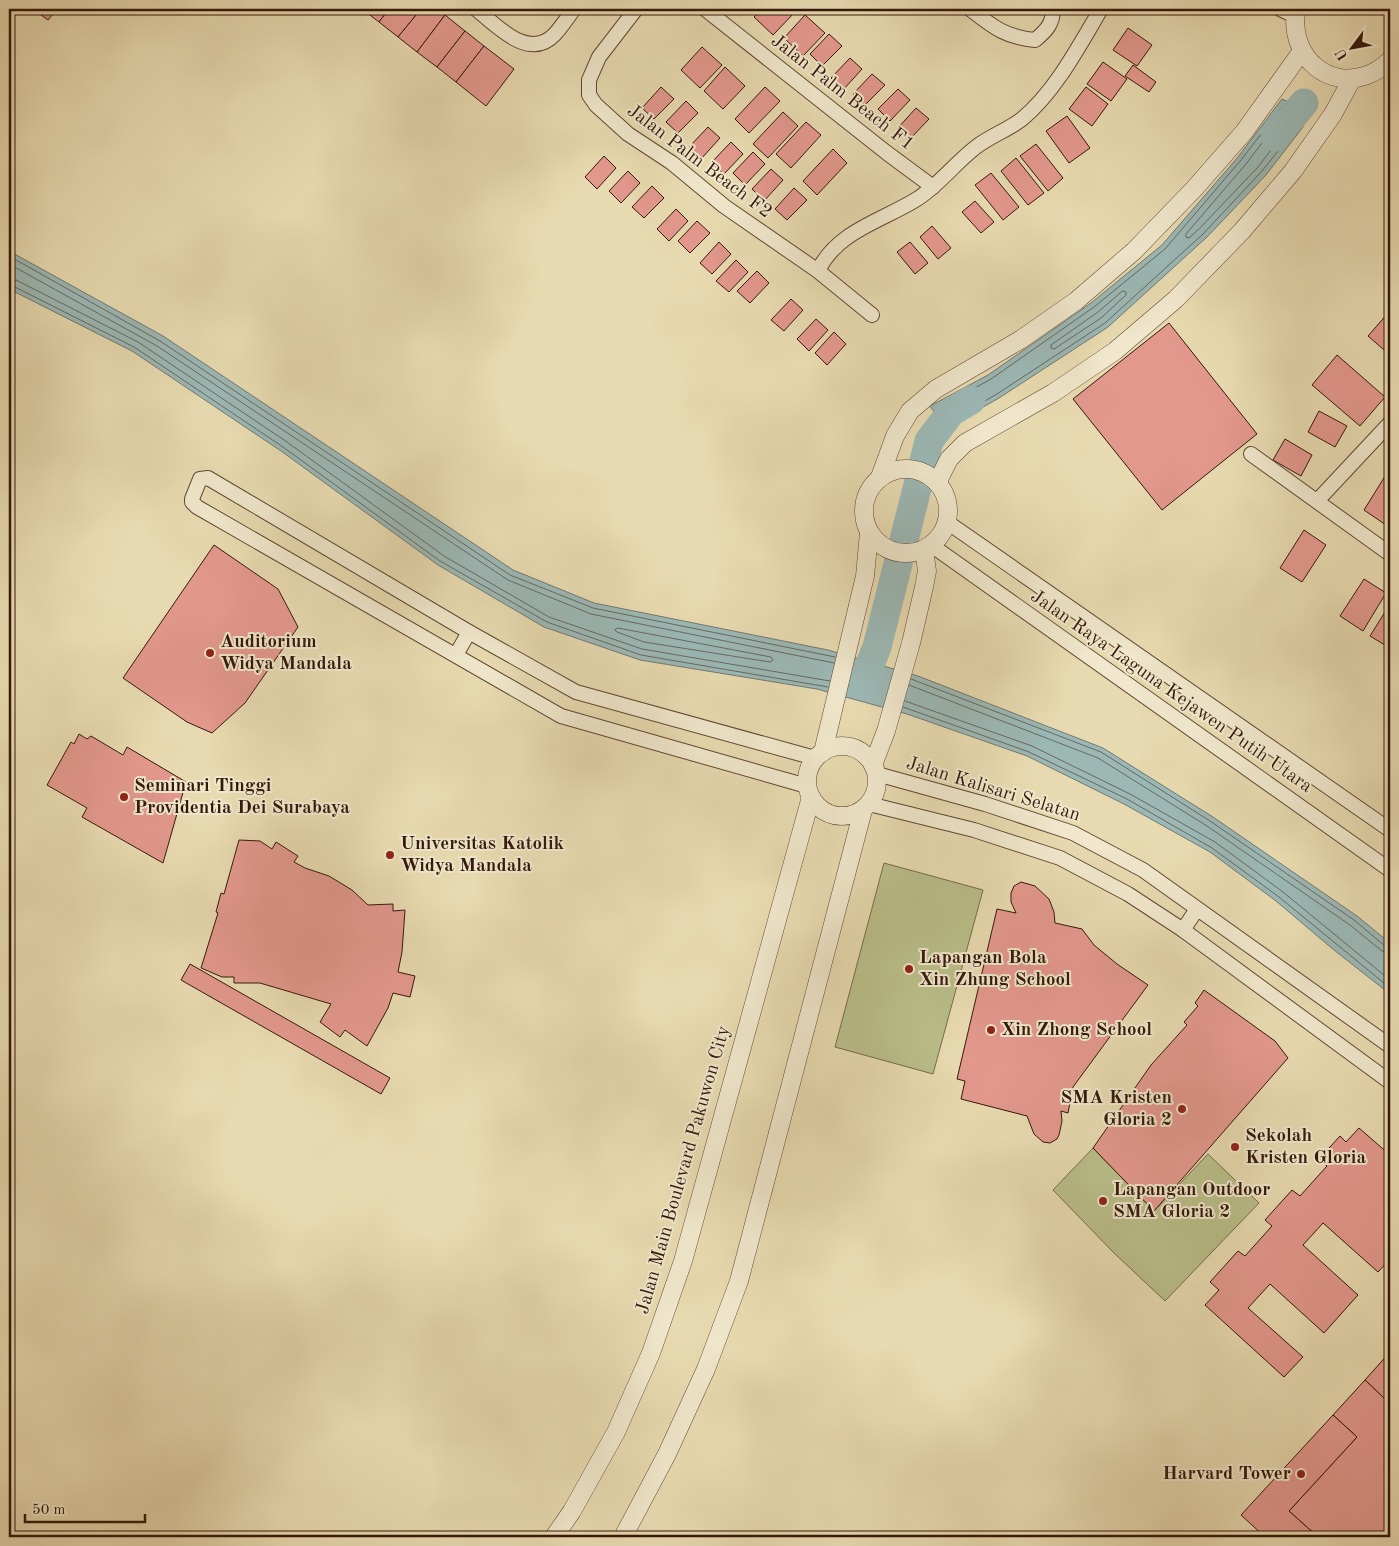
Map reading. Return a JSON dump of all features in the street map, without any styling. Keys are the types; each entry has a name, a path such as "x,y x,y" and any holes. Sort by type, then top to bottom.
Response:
{"street":[{"path":"476,9 510,37 523,44 545,42 555,35 574,9"},
{"name":"Jalan Palm Beach F2","path":"636,9 599,57 589,80 590,95 596,105 628,134 672,163 724,206 818,271 872,315"},
{"name":"Jalan Palm Beach F1","path":"705,9 887,153 933,187"},
{"path":"970,9 996,29 1019,38 1035,40 1046,31 1053,18 1053,9"},
{"path":"818,271 824,259 834,247 848,236 900,208 933,187 977,146 1021,120 1044,96 1073,56 1101,9"},
{"path":"1291,11 1295,34 1302,51 1318,69 1340,78 1352,79 1368,76 1388,67"},
{"path":"880,477 894,470 910,469 925,473 937,483 944,494 948,508 947,522 940,535 917,553 903,554 890,551 878,544 869,533 864,518 864,503 870,489 880,477 894,436 910,411 936,388 1020,340 1044,323 1076,300 1134,251 1194,189 1244,132 1302,51"},
{"path":"937,483 949,459 965,443 1053,393 1115,351 1176,299 1242,231 1294,171 1333,114 1352,79"},
{"path":"1317,501 1390,423"},
{"path":"1251,454 1390,554"},
{"path":"809,791 561,716 197,507 192,502 192,499 200,480 208,478 469,632 576,692 819,755 831,748 851,747 868,757 875,769"},
{"name":"Jalan Raya Laguna Kejawen Putih Utara","path":"947,522 1390,830"},
{"path":"869,533 864,576 831,721 819,755 808,771 809,791 816,805 830,814 847,816 866,807 974,830 1060,858 1128,894 1183,930 1390,1082"},
{"path":"623,1537 667,1454 706,1369 739,1281 866,807 876,790 875,769 911,643 927,571 927,547"},
{"name":"Jalan Raya Laguna Kejawen Putih Utara","path":"927,547 1390,870"},
{"path":"456,655 469,632"},
{"name":"Jalan Kalisari Selatan","path":"875,769 1073,833 1143,870 1390,1046"},
{"name":"Jalan Main Boulevard Pakuwon City","path":"554,1537 572,1510 616,1432 651,1352 683,1261 809,791"},
{"path":"1183,930 1197,909"}],"green space":[{"name":"Lapangan Bola Xin Zhung School","path":"884,863 983,890 933,1074 835,1047"},
{"path":"1093,1148 1154,1211 1208,1154 1259,1203 1165,1301 1114,1253 1053,1190"}],"water":[{"path":"1282,99 1309,111 1303,127 1266,175 1207,237 1108,327 999,398 946,428 930,406 988,375 1091,303 1162,245 1238,157"},
{"path":"9,251 163,336 513,570 594,603 828,650 918,676 1103,748 1213,817 1357,916 1390,943 1390,994 1276,901 1210,852 1124,804 1027,756 907,714 817,689 640,660 544,627 438,565 281,451 132,351 9,289"}],"building":[{"path":"33,9 57,9 48,20"},
{"path":"362,9 389,9 379,22"},
{"path":"389,9 421,9 398,37 379,22"},
{"path":"421,9 437,9 445,15 417,52 398,37"},
{"path":"762,9 792,9 795,12 773,35 754,17"},
{"path":"445,15 465,31 437,67 417,52"},
{"path":"805,15 825,33 803,56 784,38"},
{"path":"1128,28 1152,45 1137,66 1113,50"},
{"path":"465,31 484,46 456,82 437,67"},
{"path":"829,34 842,46 822,66 810,54"},
{"path":"484,46 514,69 486,106 456,82"},
{"path":"702,47 722,65 700,88 681,70"},
{"path":"850,58 862,69 843,90 831,78"},
{"path":"1103,62 1127,79 1111,101 1087,84"},
{"path":"1133,65 1156,82 1149,92 1125,76"},
{"path":"725,67 745,86 723,109 704,91"},
{"path":"872,74 885,85 865,105 853,94"},
{"path":"661,87 674,99 654,119 642,108"},
{"path":"765,87 780,101 749,133 735,119"},
{"path":"1086,87 1108,104 1092,126 1069,109"},
{"path":"898,89 910,100 890,121 878,109"},
{"path":"686,101 698,113 678,133 666,122"},
{"path":"916,108 929,119 909,140 897,129"},
{"path":"783,112 798,126 768,158 753,144"},
{"path":"1067,116 1090,148 1069,163 1046,131"},
{"path":"806,122 821,135 791,168 776,154"},
{"path":"708,127 720,138 701,159 689,147"},
{"path":"731,142 743,154 724,174 711,163"},
{"path":"1036,144 1063,178 1048,191 1020,156"},
{"path":"833,149 847,163 817,195 803,181"},
{"path":"753,152 765,164 745,185 733,173"},
{"path":"604,156 616,168 597,189 585,177"},
{"path":"1016,158 1044,193 1028,205 1001,171"},
{"path":"771,169 783,180 764,201 752,189"},
{"path":"628,171 640,183 621,203 609,191"},
{"path":"991,173 1019,207 1003,220 975,185"},
{"path":"652,186 664,198 644,218 632,207"},
{"path":"794,188 807,200 787,220 775,209"},
{"path":"975,201 994,222 981,233 962,212"},
{"path":"676,209 688,221 669,241 657,229"},
{"path":"697,221 710,233 690,253 678,241"},
{"path":"932,226 951,248 938,259 920,237"},
{"path":"719,242 731,254 712,274 700,263"},
{"path":"910,242 928,263 915,274 897,252"},
{"path":"736,260 748,272 729,292 716,281"},
{"path":"757,271 769,283 750,303 737,291"},
{"path":"791,299 803,310 784,331 771,320"},
{"path":"1389,312 1390,314 1390,355 1368,336"},
{"path":"816,319 828,330 809,351 797,339"},
{"path":"1169,323 1257,434 1162,510 1073,399"},
{"path":"834,332 846,344 827,365 815,353"},
{"path":"1337,355 1385,397 1360,426 1312,385"},
{"path":"1319,411 1347,426 1335,447 1308,432"},
{"path":"1285,439 1312,455 1301,476 1273,460"},
{"path":"1387,473 1390,474 1390,518 1386,525 1364,510"},
{"path":"1304,530 1326,545 1302,582 1280,568"},
{"name":"Auditorium Widya Mandala","path":"214,545 278,589 298,627 245,703 212,733 187,722 123,678"},
{"path":"1364,579 1386,593 1363,631 1340,616"},
{"path":"1390,604 1390,648 1370,636"},
{"name":"Seminari Tinggi Providentia Dei Surabaya","path":"79,734 87,739 91,736 123,755 127,747 186,782 163,863 82,817 87,808 47,785 71,742 74,744"},
{"path":"239,840 260,841 272,849 276,842 298,856 294,862 329,876 352,890 368,905 393,904 393,911 405,910 402,952 398,972 415,976 410,997 393,993 388,1008 367,1046 345,1030 340,1037 320,1022 331,1004 260,983 234,983 234,977 222,977 201,968 218,913 216,912 221,893 224,894"},
{"path":"1021,882 1035,886 1049,899 1054,912 1055,923 1082,929 1094,945 1117,964 1148,985 1073,1087 1068,1113 1061,1111 1062,1121 1059,1135 1057,1139 1050,1143 1043,1142 1034,1134 1027,1116 961,1099 965,1081 957,1079 997,909 1016,913 1011,902 1011,893 1014,886"},
{"path":"190,964 390,1078 381,1094 181,980"},
{"name":"SMA Kristen Gloria 2","path":"1204,990 1275,1041 1288,1058 1154,1211 1093,1148 1151,1065 1187,1025 1184,1022 1198,1006 1195,1003"},
{"path":"1359,1128 1390,1155 1390,1205 1385,1212 1390,1217 1390,1259 1378,1272 1323,1223 1303,1245 1358,1295 1324,1333 1270,1284 1248,1308 1303,1357 1284,1377 1205,1305 1219,1290 1210,1282 1238,1251 1245,1256 1272,1226 1265,1220 1292,1190 1300,1196 1327,1166 1319,1159 1340,1136 1346,1142"},
{"path":"1390,1352 1390,1398 1387,1401 1365,1380"},
{"path":"1365,1380 1387,1401 1390,1398 1390,1537 1318,1537 1289,1511 1357,1437 1333,1415"},
{"name":"Harvard Tower","path":"1333,1415 1357,1437 1289,1511 1318,1537 1265,1537 1241,1515"}],"waterway":[{"path":"1275,137 1304,103"},
{"path":"865,677 877,647 929,441 951,412 971,400"}],"place":[{"name":"Auditorium Widya Mandala","path":"210,653"},
{"name":"Seminari Tinggi Providentia Dei Surabaya","path":"124,797"},
{"name":"Universitas Katolik Widya Mandala","path":"390,855"},
{"name":"Lapangan Bola Xin Zhung School","path":"909,969"},
{"name":"Xin Zhong School","path":"991,1030"},
{"name":"SMA Kristen Gloria 2","path":"1182,1109"},
{"name":"Sekolah Kristen Gloria","path":"1235,1147"},
{"name":"Lapangan Outdoor SMA Gloria 2","path":"1103,1201"},
{"name":"Harvard Tower","path":"1301,1474"}]}
